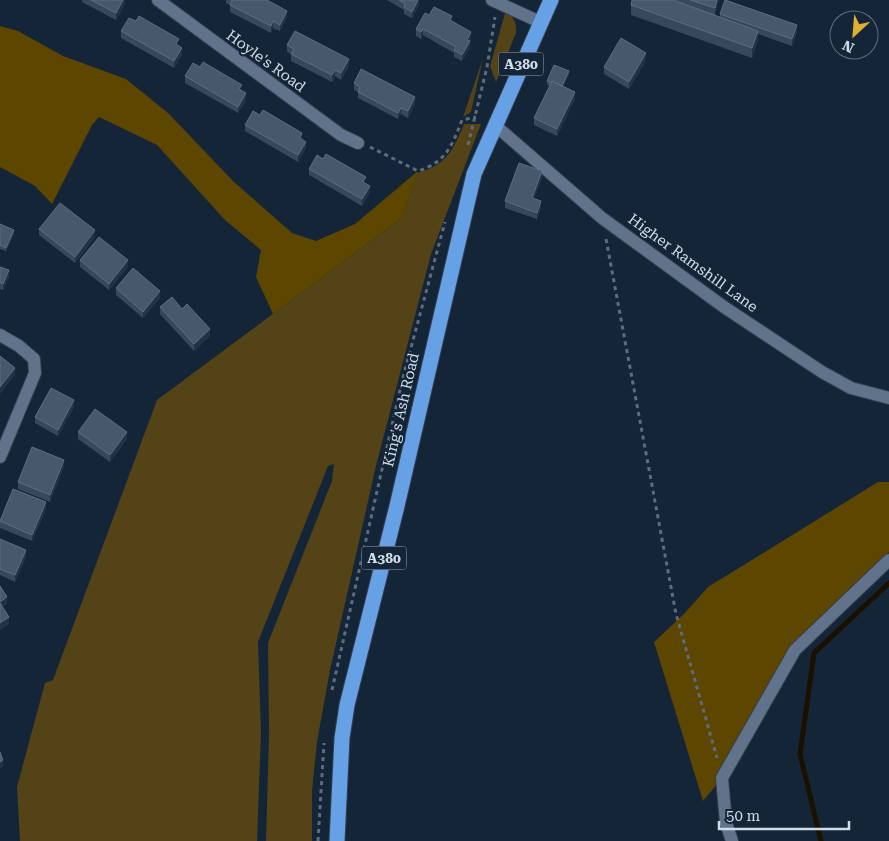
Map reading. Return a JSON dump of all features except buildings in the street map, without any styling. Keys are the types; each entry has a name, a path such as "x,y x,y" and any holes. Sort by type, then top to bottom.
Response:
{"highway":[{"name":"King's Ash Road","path":"337,841 342,738 347,705 397,506 474,174 551,0"}],"street":[{"name":"Hoyle's Road","path":"158,0 341,135 358,143"},
{"path":"496,2 540,22"},
{"name":"Higher Ramshill Lane","path":"496,126 602,218 724,307 822,372 851,388 889,398"},
{"path":"0,335 19,346 34,359 35,373 0,457"},
{"path":"732,841 726,823 722,778 795,650 889,560"}],"path":[{"path":"465,154 476,117 495,18 496,2"},
{"path":"358,143 382,152 418,171 433,166 451,148 462,120 476,117"},
{"path":"602,218 676,614 722,778"},
{"path":"330,698 402,381 446,219"},
{"path":"318,841 324,741"}],"shaded area":[{"path":"506,10 514,20 516,33 496,82 490,66"},
{"path":"0,26 18,31 63,56 126,79 168,113 234,182 292,233 316,241 355,224 418,171 402,218 273,314 256,277 261,250 225,220 157,145 99,117 92,125 52,204 35,186 0,167"},
{"path":"483,58 471,112 463,117"},
{"path":"464,124 481,124 431,254 376,466 330,670 317,742 312,791 312,841 266,841 269,735 268,643 332,481 334,464 328,466 258,642 261,733 257,841 20,841 17,787 45,683 53,680 157,400 402,218 417,173 435,166 448,155"},
{"path":"878,482 889,482 889,552 837,609 795,650 722,778 703,801 654,642 684,614 708,587"}],"waterway":[{"path":"821,841 800,754 814,653 889,583"}]}
